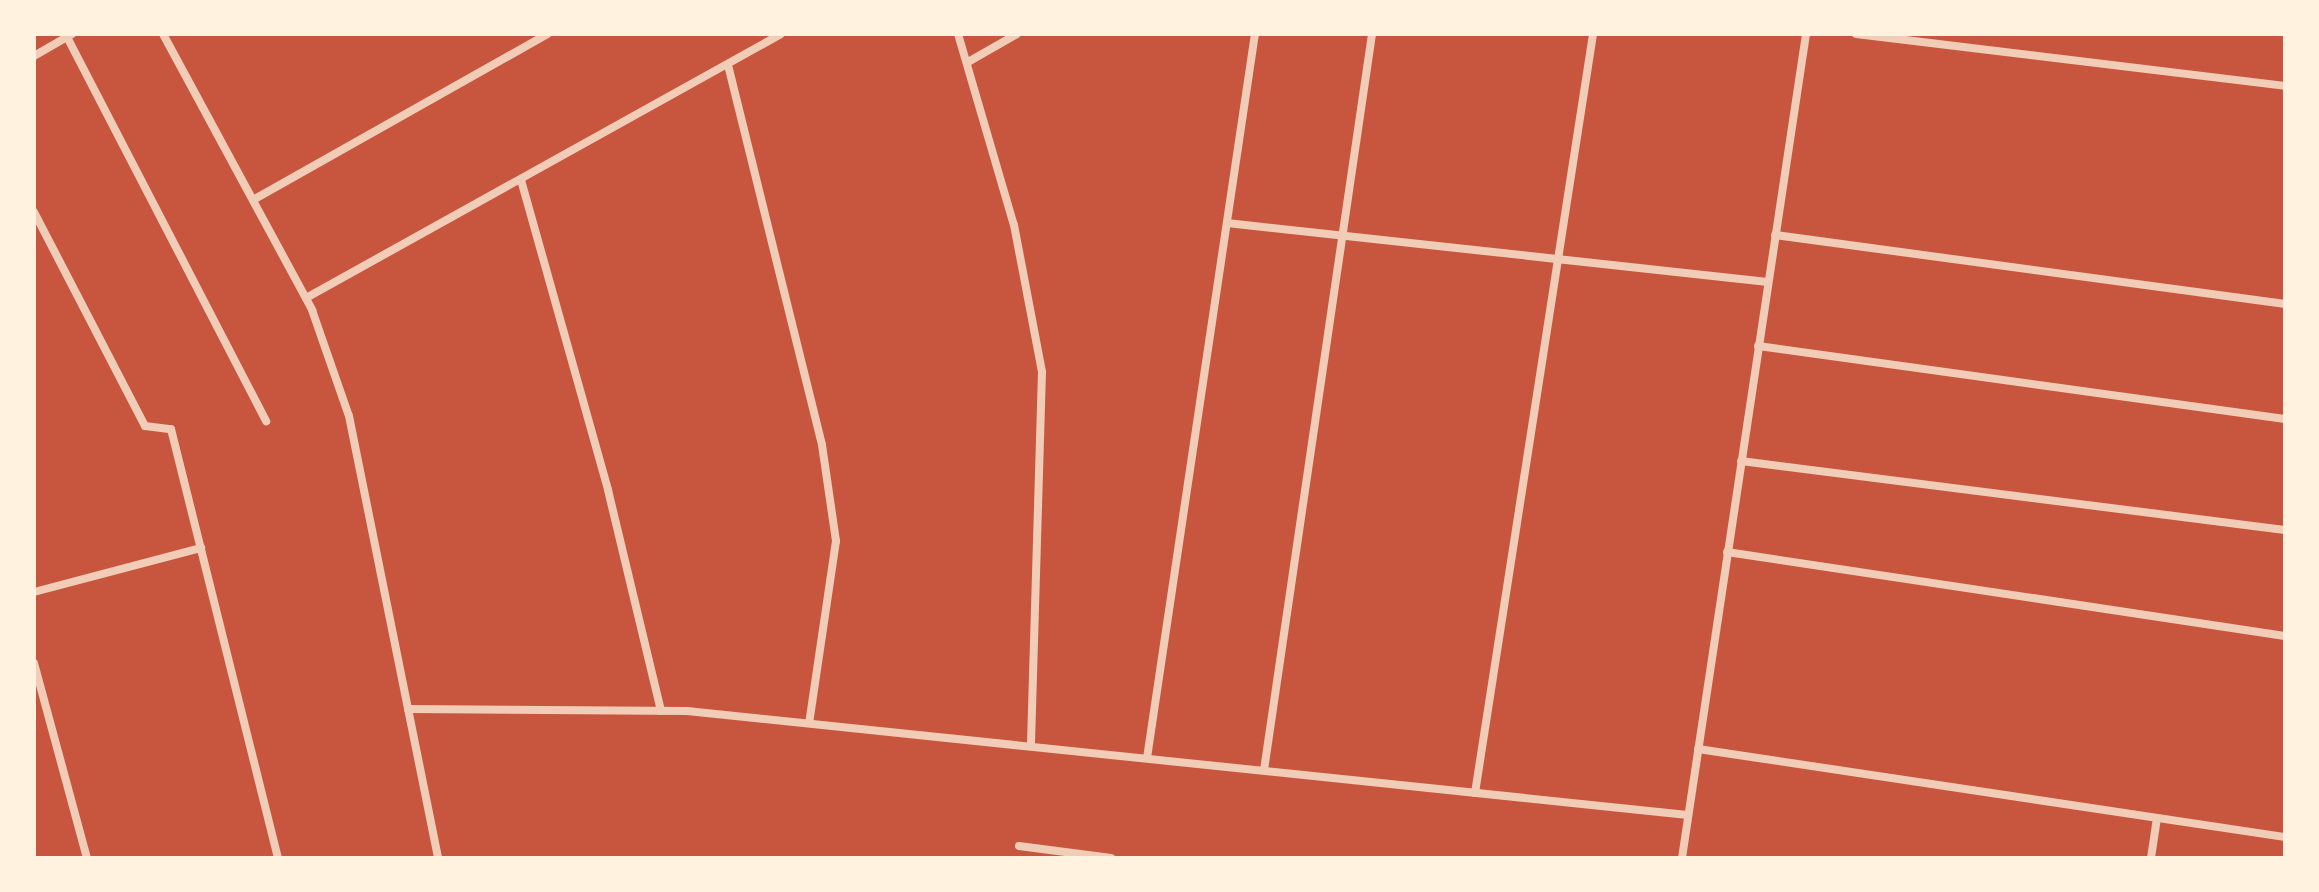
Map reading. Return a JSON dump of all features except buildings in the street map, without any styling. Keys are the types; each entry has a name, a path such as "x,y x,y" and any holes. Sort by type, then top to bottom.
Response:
{"street":[{"path":"163,34 306,298 349,416 438,858"},
{"path":"253,200 548,34"},
{"path":"306,298 781,34"},
{"path":"958,34 1014,225 1042,372 1031,746"},
{"path":"968,62 1017,34"},
{"path":"1147,758 1255,34"},
{"path":"1264,770 1372,34"},
{"path":"1475,793 1593,34"},
{"path":"1682,858 1806,34"},
{"path":"1856,34 2285,86"},
{"path":"34,56 70,35 266,421"},
{"path":"728,65 822,445 836,541 809,723"},
{"path":"521,180 608,490 661,711"},
{"path":"34,212 145,426 171,429 278,858"},
{"path":"1227,223 1768,282"},
{"path":"1775,235 2285,304"},
{"path":"1758,346 2285,419"},
{"path":"1741,461 2285,530"},
{"path":"34,592 201,548"},
{"path":"1727,552 2285,636"},
{"path":"34,663 87,858"},
{"path":"408,709 661,711 809,723 1688,815"},
{"path":"1698,749 2285,837"},
{"path":"2151,858 2157,818"},
{"path":"1019,846 1111,858"}]}
